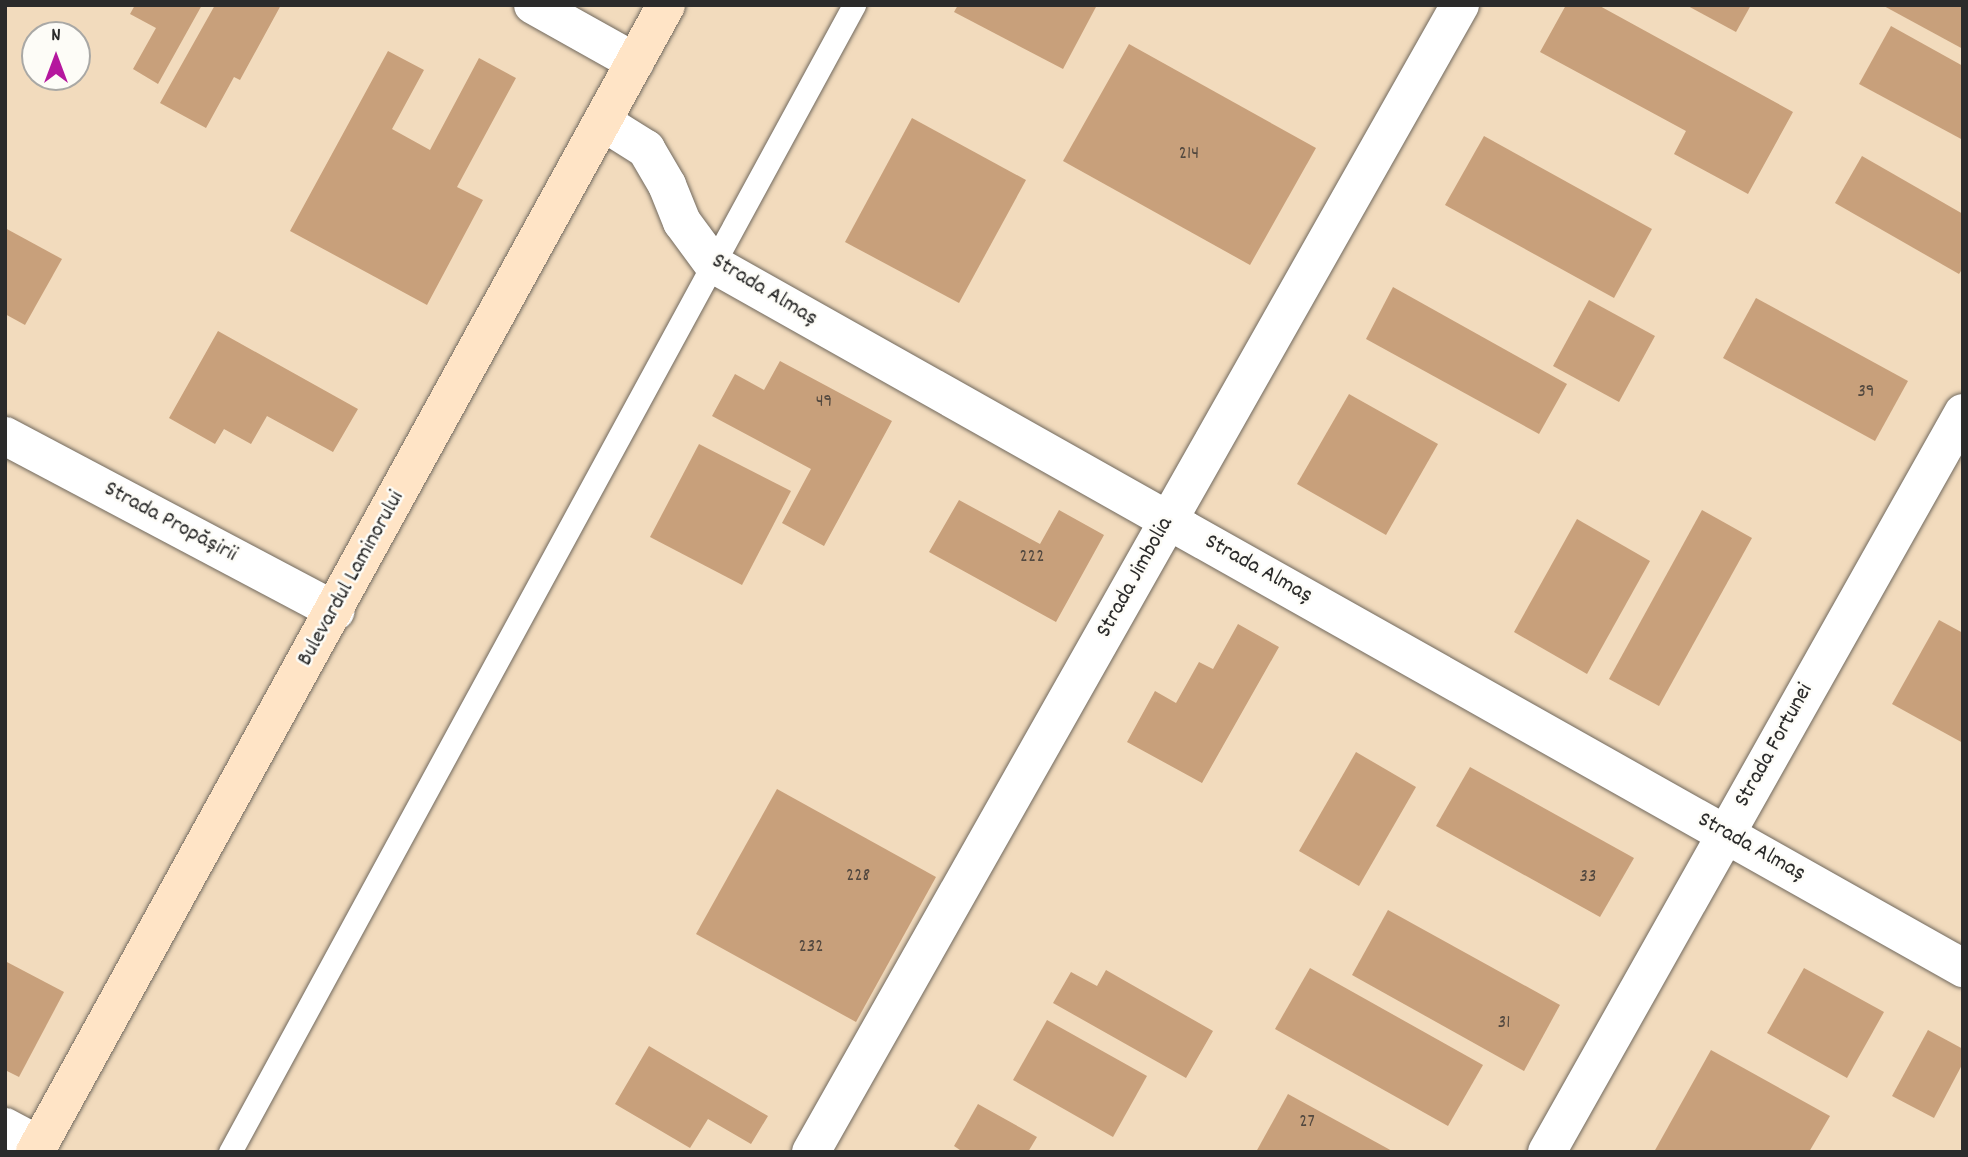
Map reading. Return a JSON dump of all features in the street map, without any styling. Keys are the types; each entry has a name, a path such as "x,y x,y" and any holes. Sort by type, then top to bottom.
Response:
{"street":[{"path":"533,5 635,62"},
{"name":"Bulevardul Laminorului","path":"37,1149 666,5"},
{"name":"Strada Jimbolia","path":"811,1152 1460,5"},
{"name":"Strada Almaș","path":"603,122 646,149 667,185 682,222 713,264 1963,968"},
{"name":"Strada Fortunei","path":"1547,1152 1963,413"},
{"name":"Strada Propășirii","path":"5,436 335,611"},
{"path":"5,1128 37,1149"}],"lane":[{"path":"230,1152 854,5"}],"building":[{"path":"135,5 202,5 158,84 133,69 156,28 130,14"},
{"path":"215,5 281,5 240,80 234,77 206,128 160,103"},
{"path":"958,5 1097,5 1063,69 954,12"},
{"path":"1566,5 1598,5 1793,112 1748,194 1674,154 1686,131 1540,52"},
{"path":"1686,5 1751,5 1736,32"},
{"path":"1882,5 1963,5 1963,49"},
{"path":"1891,26 1963,66 1963,140 1859,84"},
{"path":"1129,44 1316,148 1250,265 1063,161"},
{"path":"388,51 424,70 392,129 430,150 479,58 516,78 457,187 483,200 427,305 290,231"},
{"path":"912,118 1026,180 959,303 845,242"},
{"path":"1484,136 1652,229 1614,298 1445,205"},
{"path":"1862,156 1963,214 1963,268 1959,274 1835,203"},
{"path":"5,228 62,259 25,325 5,314"},
{"path":"1393,287 1567,384 1539,434 1366,339"},
{"path":"1756,298 1908,381 1875,441 1723,358"},
{"path":"1589,300 1655,336 1619,402 1553,366"},
{"path":"218,331 358,409 333,452 267,416 251,444 224,429 215,444 169,418"},
{"path":"780,361 892,421 824,546 782,523 811,469 712,416 735,374 764,390"},
{"path":"1349,394 1438,444 1386,535 1297,484"},
{"path":"699,444 791,491 742,585 650,537"},
{"path":"959,500 1040,544 1059,510 1104,535 1056,622 929,552"},
{"path":"1702,510 1752,538 1659,706 1609,679"},
{"path":"1577,519 1650,561 1587,674 1514,632"},
{"path":"1939,620 1963,633 1963,743 1892,704"},
{"path":"1238,624 1279,647 1202,783 1127,742 1155,691 1176,703 1199,662 1213,669"},
{"path":"1356,752 1416,787 1359,886 1299,851"},
{"path":"1470,767 1634,858 1600,917 1436,826"},
{"path":"777,789 936,877 856,1022 696,934"},
{"path":"1388,910 1560,1005 1524,1071 1352,975"},
{"path":"5,961 64,992 19,1077 5,1070"},
{"path":"1310,968 1483,1065 1448,1126 1275,1029"},
{"path":"1804,968 1884,1012 1847,1078 1767,1033"},
{"path":"1106,970 1213,1031 1186,1078 1053,1003 1071,972 1097,986"},
{"path":"1047,1020 1147,1076 1113,1137 1013,1080"},
{"path":"1928,1030 1963,1049 1963,1063 1934,1118 1892,1096"},
{"path":"649,1046 768,1116 751,1144 708,1119 690,1148 615,1104"},
{"path":"1711,1050 1830,1116 1809,1152 1654,1152"},
{"path":"1288,1094 1394,1152 1256,1152"},
{"path":"978,1104 1037,1137 1028,1152 963,1152 954,1146"}]}
